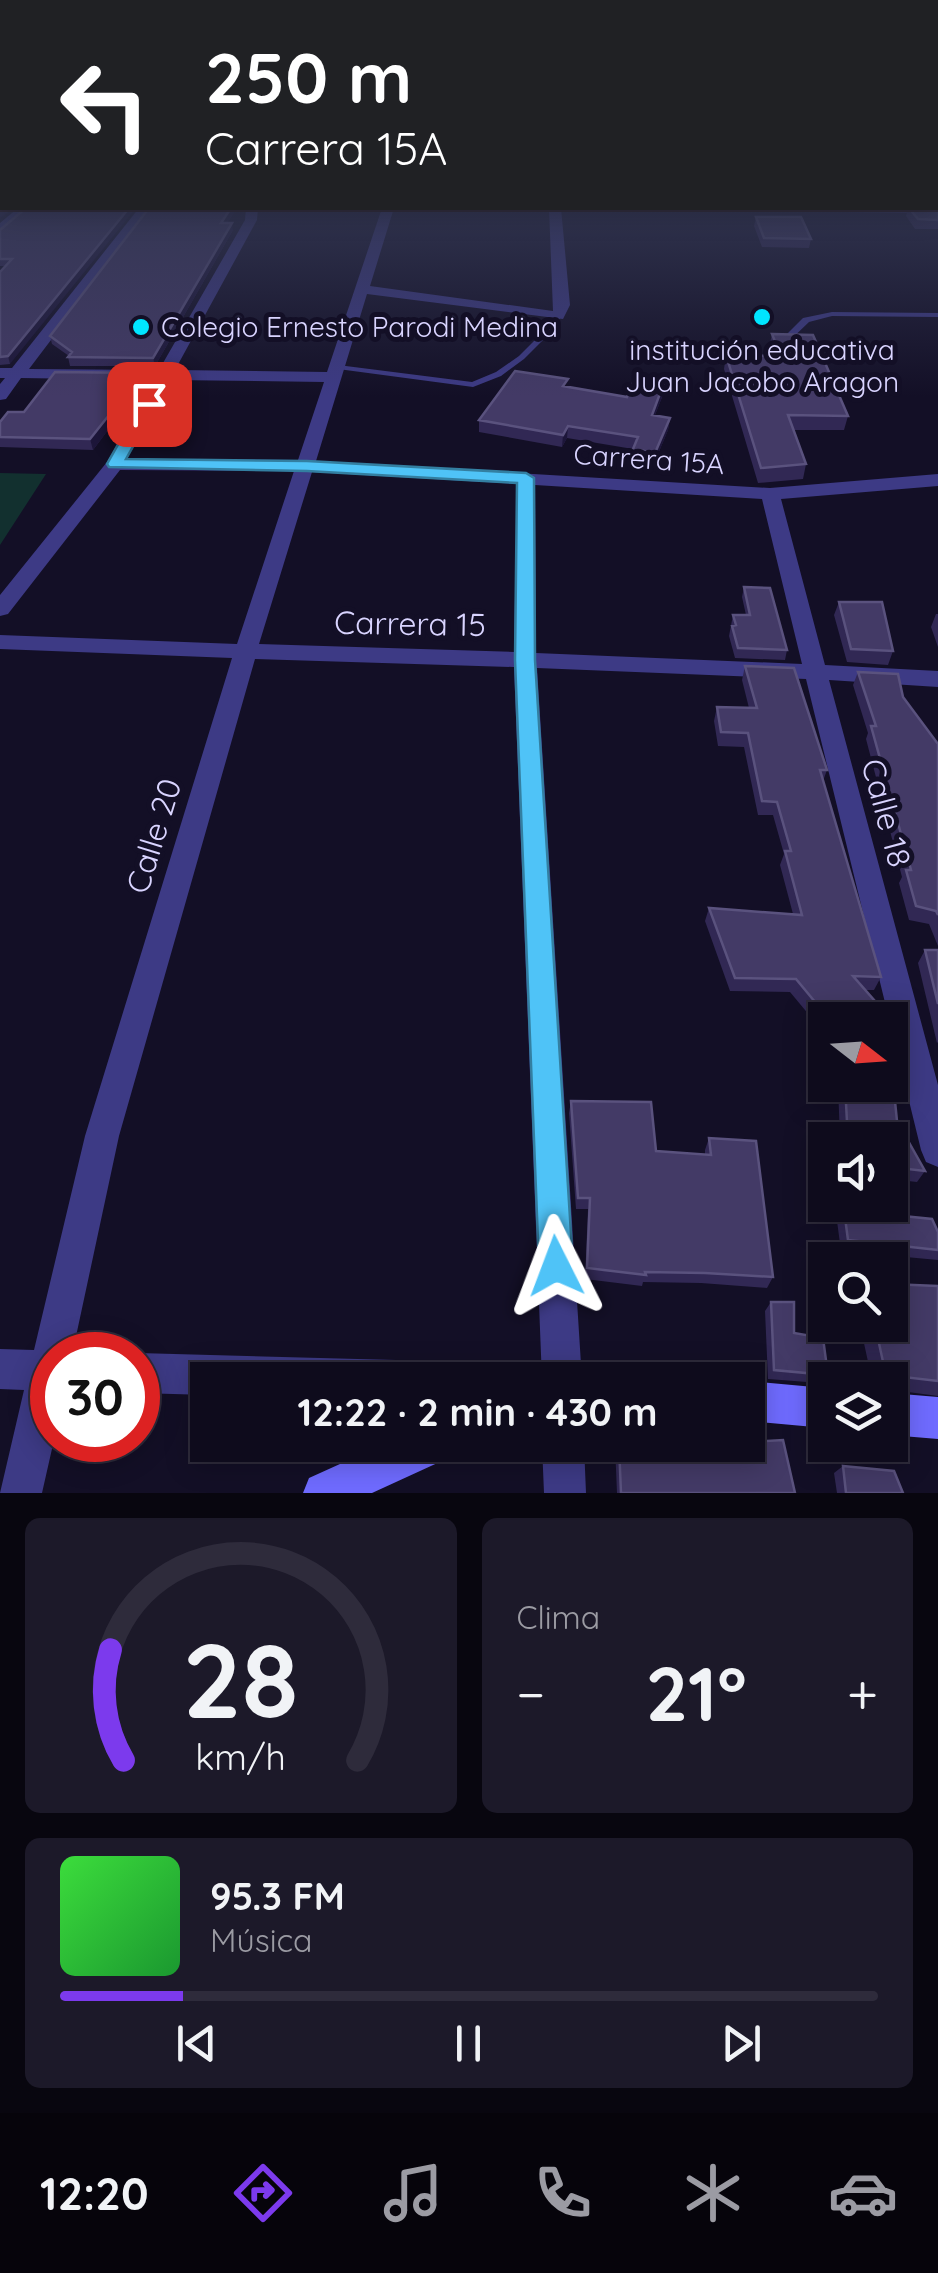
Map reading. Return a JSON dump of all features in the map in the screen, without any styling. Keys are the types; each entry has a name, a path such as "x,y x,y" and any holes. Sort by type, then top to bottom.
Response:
{"street":[{"path":"0,395 107,258"},
{"path":"0,609 115,464 231,258"},
{"name":"Calle 20","path":"59,1332 102,1136 246,653 373,258"},
{"path":"363,289 558,316 562,304 559,258"},
{"path":"0,373 337,372"},
{"name":"Carrera 15A","path":"115,464 307,466 770,494 938,480"},
{"path":"526,478 525,660 561,1362"},
{"name":"Calle 18","path":"770,494 938,1150"},
{"name":"Carrera 15","path":"0,642 812,669 938,679"},
{"path":"0,1369 30,1370"},
{"path":"160,1375 190,1375"},
{"path":"765,1403 808,1406"},
{"path":"908,1416 938,1418"},
{"name":"Calle 20","path":"21,1493 30,1455"},
{"path":"324,1493 392,1462"},
{"path":"564,1462 565,1493"}],"lane":[{"path":"782,344 806,320 832,314 938,314"},
{"path":"337,372 473,385 486,381 541,342 558,316"}],"green space":[{"path":"0,473 46,474 0,545"}],"building":[{"path":"88,258 8,356 0,357 0,272 12,259 0,259"},
{"path":"111,258 212,258 153,358 68,357 72,352 50,336"},
{"path":"772,334 813,335 848,416 788,415 806,464 761,468 726,355 781,356"},
{"path":"515,371 568,379 563,386 627,397 636,376 665,380 652,415 670,418 655,453 633,449 638,437 568,426 563,435 479,420"},
{"path":"55,372 142,373 127,397 90,439 0,437 0,422 8,412 24,412"},
{"path":"744,587 770,588 787,650 738,648 733,615 750,615"},
{"path":"839,602 882,602 893,651 851,649"},
{"path":"745,666 794,668 827,770 820,770 881,977 853,976 876,1002 815,1002 796,979 735,978 709,908 802,915 785,851 791,851 777,802 762,801 748,733 721,732 717,707 757,708"},
{"path":"858,672 898,674 903,697 938,744 938,915 916,906 906,870 911,870 871,726 876,726"},
{"path":"925,950 938,950 938,1004"},
{"path":"571,1101 651,1102 656,1151 711,1155 709,1138 756,1141 773,1277 645,1272 646,1275 587,1268 590,1198 578,1198"},
{"path":"846,1102 895,1102 898,1122 847,1122"},
{"path":"908,1141 925,1171 908,1169"},
{"path":"908,1217 932,1219 938,1232 938,1250 908,1247 908,1242 848,1240 846,1222 908,1222"},
{"path":"908,1285 938,1286 938,1381 908,1377 908,1362 883,1362 879,1342 908,1342"},
{"path":"771,1302 794,1302 794,1333 808,1335 808,1342 824,1342 826,1362 808,1362 808,1373 774,1370"},
{"path":"783,1440 795,1493 621,1493 620,1462 765,1462 765,1441"},
{"path":"843,1466 894,1471 903,1493 846,1493"}],"place":[{"name":"institución educativa Juan Jacobo Aragon","path":"762,317"},
{"name":"Colegio Ernesto Parodi Medina","path":"141,327"}],"route":[{"path":"149,404 115,464 307,466 526,478 525,660 556,1266"}]}
